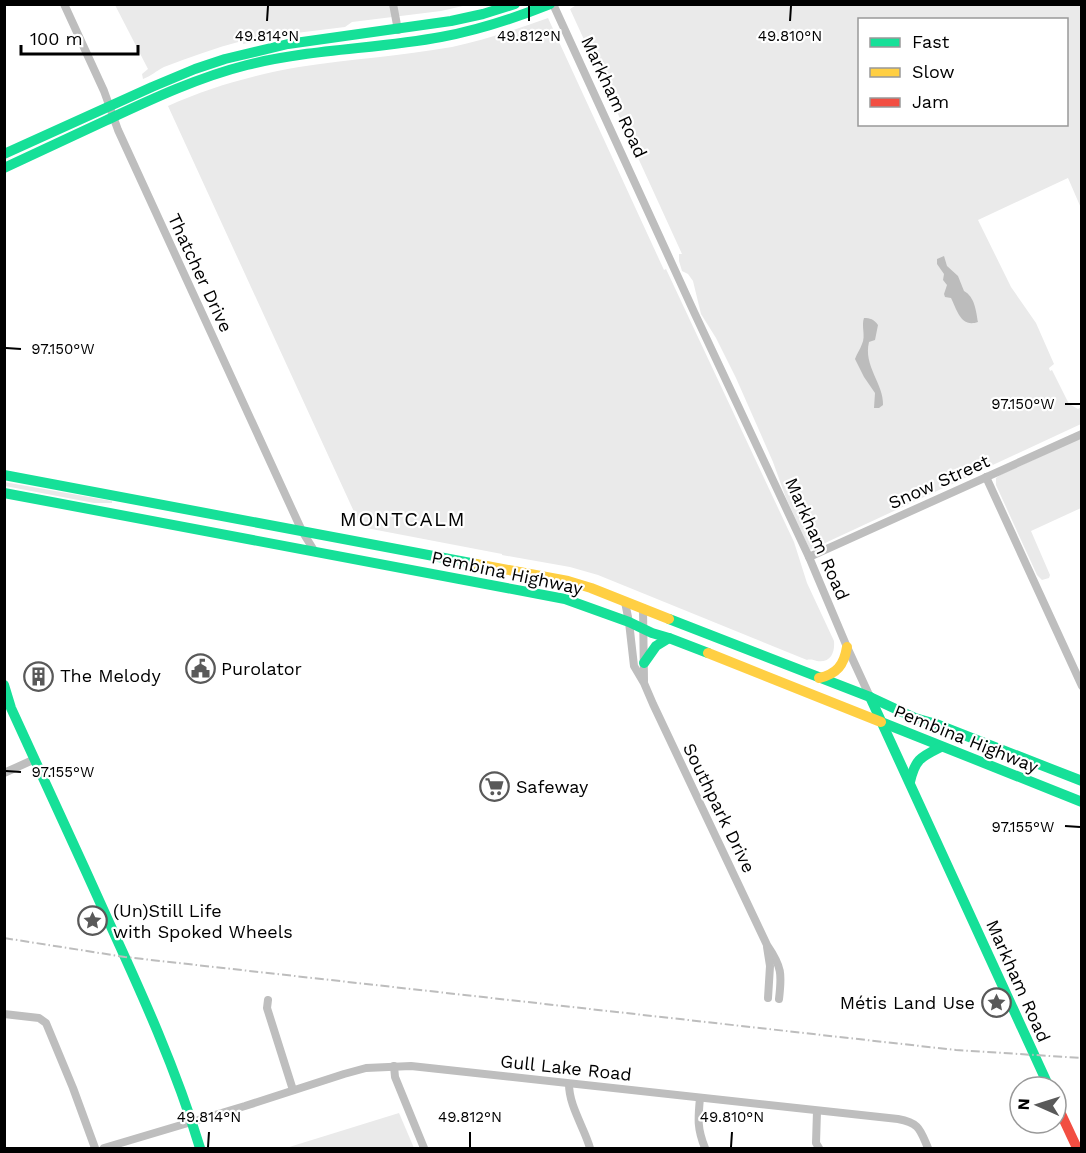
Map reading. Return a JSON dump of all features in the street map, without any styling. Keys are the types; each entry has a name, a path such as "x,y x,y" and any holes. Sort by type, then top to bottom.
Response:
{"main road":[{"path":"4,154 187,71 235,56 284,45 452,22 515,4"},
{"path":"4,168 195,81 247,65 301,55 445,36 497,23 552,4"},
{"name":"Pembina Highway","path":"4,475 30,478 568,581 643,608 1082,781"},
{"name":"Pembina Highway","path":"4,493 565,600 630,622 652,633 1082,802"},
{"path":"644,663 656,646 669,638"},
{"path":"819,678 829,676 841,667 845,661 847,647"},
{"path":"4,685 8,704 170,1059 193,1122 200,1149"},
{"name":"Markham Road","path":"870,697 1044,1075"},
{"path":"910,782 913,766 919,758 941,747"},
{"path":"1066,775 1082,773"},
{"path":"1068,1129 1077,1149"}],"street":[{"name":"Thatcher Drive","path":"64,4 104,91 123,140 302,531 315,552"},
{"path":"393,4 398,30"},
{"name":"Markham Road","path":"552,4 808,557 870,697"},
{"name":"Snow Street","path":"808,557 1082,434"},
{"path":"986,477 1082,686"},
{"name":"Southpark Drive","path":"626,602 634,666 767,945 775,956 782,974 779,999"},
{"name":"Southpark Drive","path":"643,608 644,683"},
{"path":"4,773 35,759"},
{"name":"Southpark Drive","path":"767,945 770,966 768,998"},
{"path":"268,1000 267,1008 293,1090"},
{"path":"4,1014 39,1018 46,1023 95,1149"},
{"path":"394,1066 395,1077 424,1149"},
{"name":"Gull Lake Road","path":"104,1149 366,1068 394,1066 411,1066 911,1122 920,1130 928,1149"},
{"path":"569,1084 569,1095 588,1138 590,1149"},
{"path":"700,1098 699,1133 705,1149"},
{"path":"817,1111 816,1143 819,1149"}],"shaded area":[{"path":"578,4 1081,5 1081,208 1068,178 978,220 1011,287 1036,323 1054,364 1049,368 1050,371 1052,370 1069,404 1078,409 1081,407 1081,424 810,550 736,378 701,314 693,281 688,274 682,271 679,254 682,254 570,9"},
{"path":"115,5 467,5 441,11 352,22 345,27 296,33 243,44 242,41 164,67 143,79 142,74 148,69"},
{"path":"548,18 664,270 666,269 794,542 807,583 834,641 833,653 826,660 807,660 598,575 570,567 361,527 168,106 216,87 265,74 318,64 452,47 489,38"},
{"path":"944,256 947,266 958,276 964,291 973,301 978,322 967,322 960,317 951,298 945,297 947,285 943,280 944,274 937,264 937,259"},
{"path":"864,318 872,319 878,325 875,340 869,342 868,351 882,397 883,405 879,408 874,408 875,393 855,359 863,341"},
{"path":"1081,438 1081,508 1031,531 1050,575 1049,578 1042,580 1037,575 996,485 996,478"},
{"path":"4,482 112,501 112,503 94,503 5,486"},
{"path":"399,1113 414,1148 286,1148"}],"railway":[{"path":"4,938 125,957 956,1050 1082,1058"}],"traffic: fast":[{"path":"4,154 152,87 225,59 288,44 451,21 515,4"},
{"path":"4,168 158,97 229,70 295,56 455,34 497,23 550,4"},
{"path":"4,475 476,564"},
{"path":"4,493 565,599 708,653"},
{"path":"669,619 870,697 915,718 1082,781"},
{"path":"644,663 656,646 669,638"},
{"path":"4,685 11,708 158,1032 200,1148"},
{"path":"870,697 1043,1075"},
{"path":"881,722 1082,802"},
{"path":"910,782 917,763 928,753 941,747"}],"traffic: slow":[{"path":"476,564 568,581 669,619"},
{"path":"819,678 839,668 847,647"},
{"path":"708,653 881,722"}],"traffic: jam":[{"path":"1068,1129 1077,1148"}],"place":[{"name":"Purolator","path":"200,669"},
{"name":"The Melody","path":"39,676"},
{"name":"Safeway","path":"495,787"},
{"name":"(Un)Still Life with Spoked Wheels","path":"92,921"},
{"name":"Métis Land Use","path":"996,1003"}],"district":[{"name":"MONTCALM","path":"403,519"}]}
